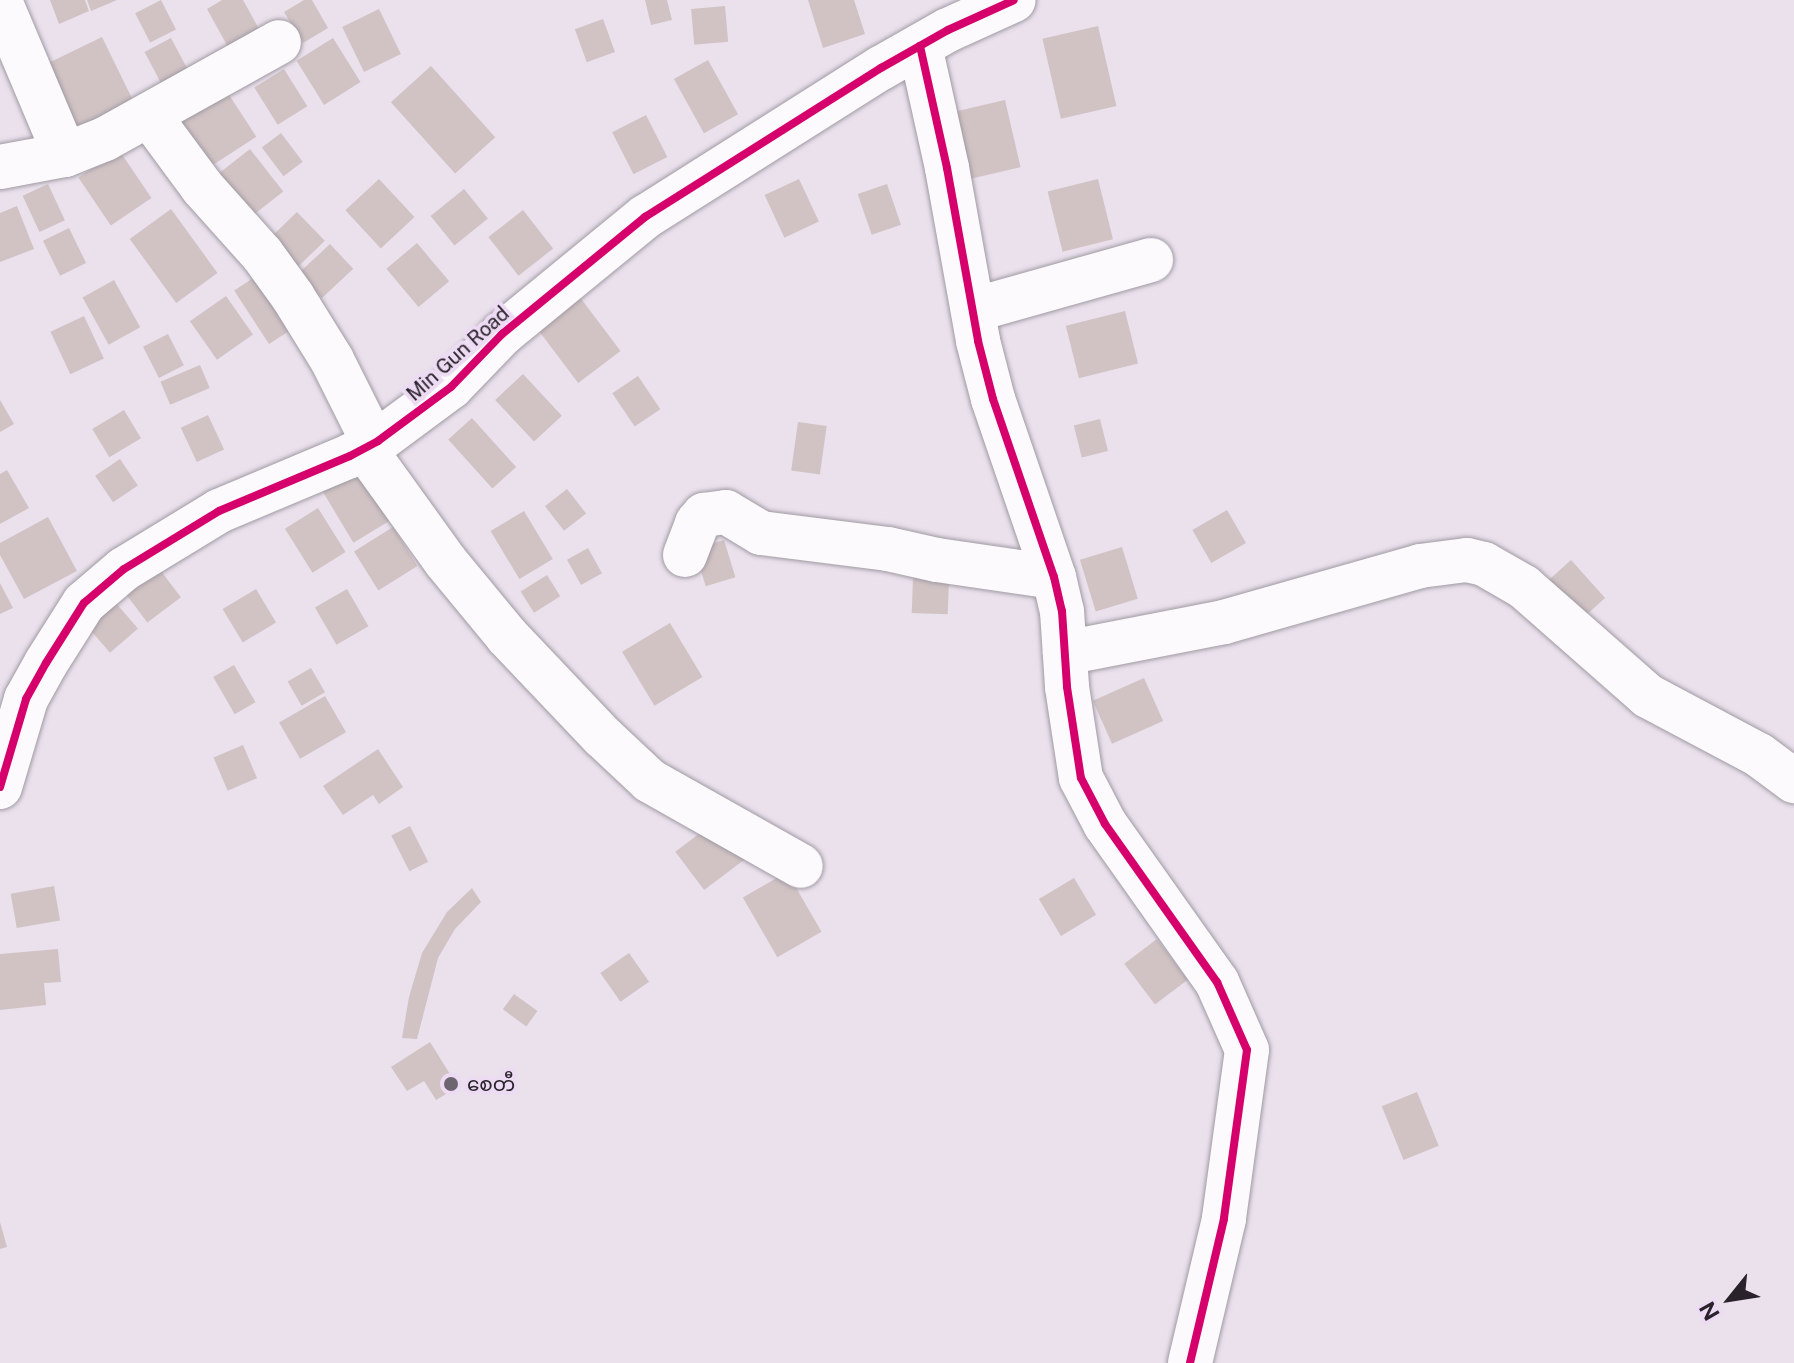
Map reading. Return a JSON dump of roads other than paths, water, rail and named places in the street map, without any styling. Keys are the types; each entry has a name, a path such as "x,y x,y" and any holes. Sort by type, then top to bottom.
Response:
{"street":[{"name":"Min Gun Road","path":"0,787 26,699 46,663 84,603 124,569 219,511 369,446 451,387 502,334 645,217 920,46 970,9 1014,0"},
{"path":"0,1 65,155"},
{"path":"0,167 65,155 105,139 279,42"},
{"path":"920,46 993,399 1054,577 1081,778 1105,824 1217,982 1247,1050 1224,1219 1190,1363"},
{"path":"149,115 202,187 262,254 293,297 332,360 369,446 446,562 507,636 603,737 650,781 801,866"},
{"path":"973,310 1151,260"},
{"path":"685,555 697,523 704,515 726,512 761,533 888,549 937,560 1054,577"},
{"path":"1065,653 1224,622 1420,566 1467,560 1484,564 1524,587 1648,696 1759,755 1794,781"},
{"path":"0,675 46,663"}],"place":[{"name":"စေတီ","path":"451,1084"}]}
